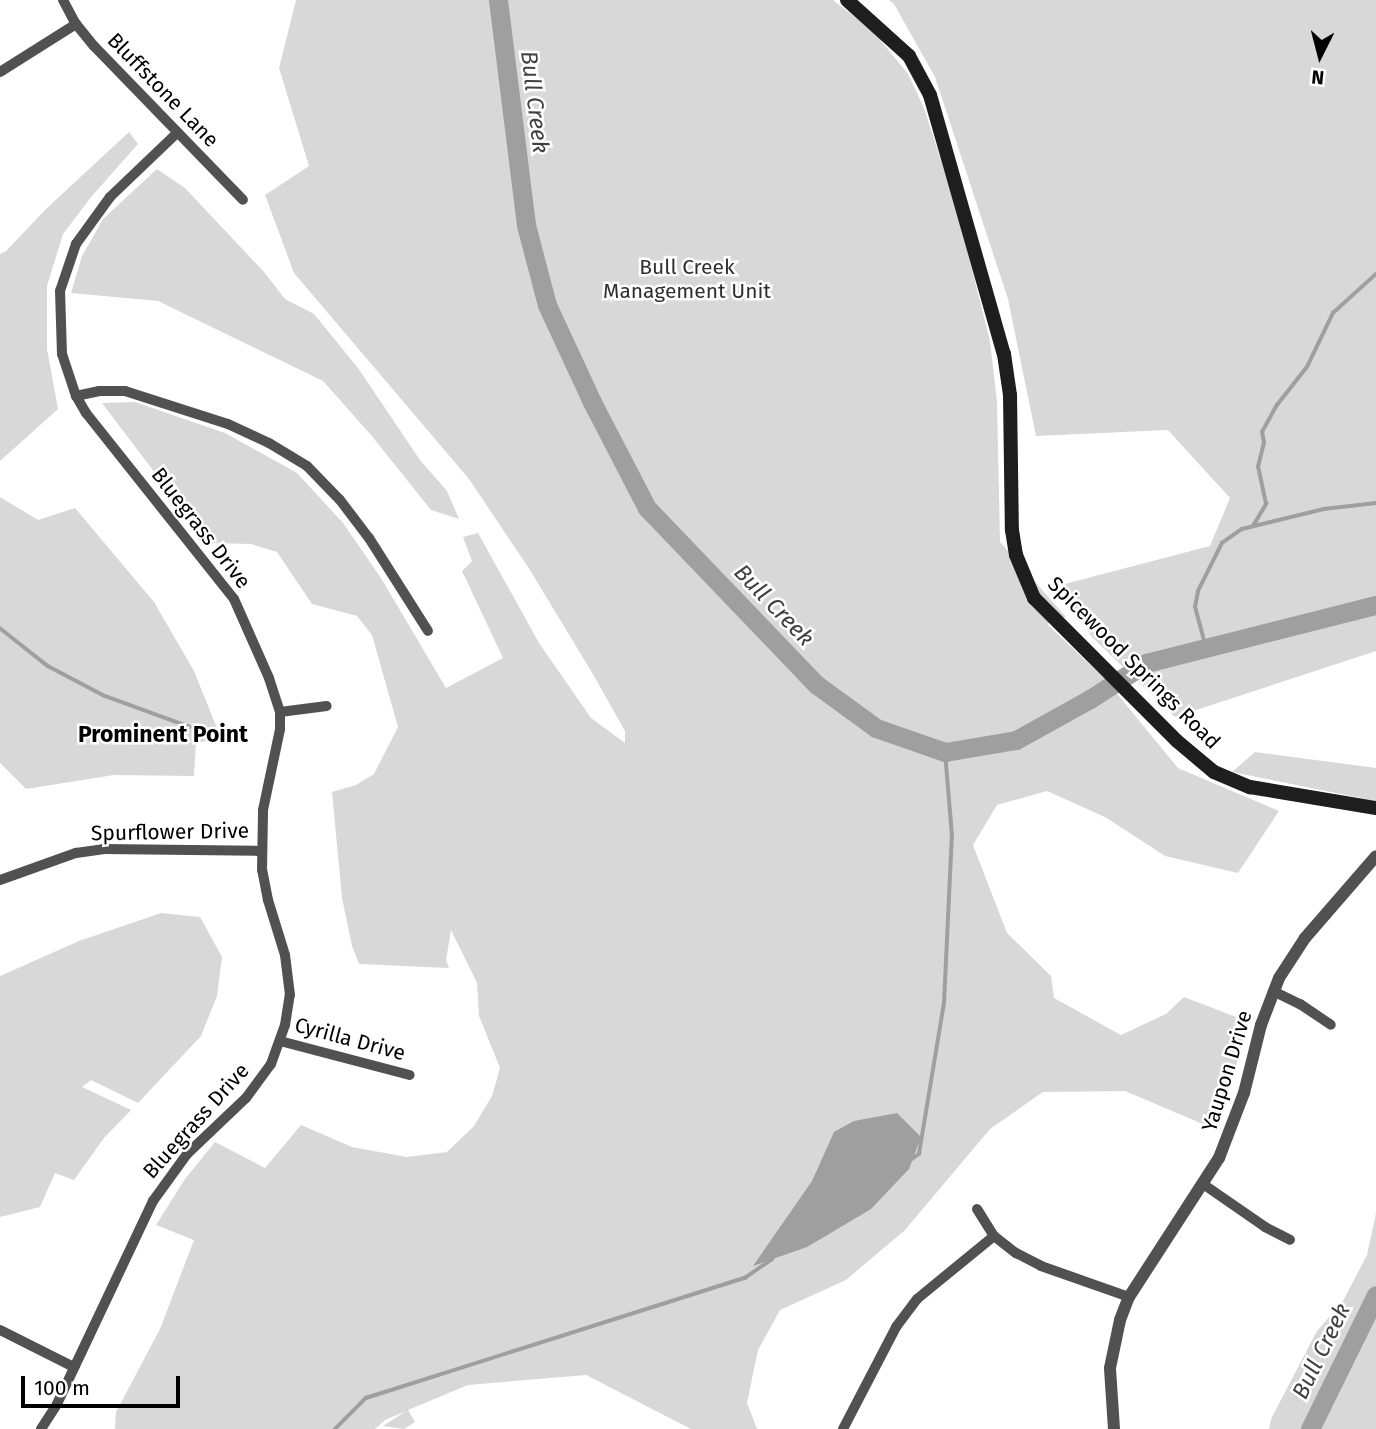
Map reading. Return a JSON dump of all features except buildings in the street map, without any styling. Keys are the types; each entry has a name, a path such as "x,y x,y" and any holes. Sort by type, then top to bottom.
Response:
{"main road":[{"name":"Spicewood Springs Road","path":"847,0 909,56 930,95 1004,354 1010,395 1012,530 1016,555 1034,598 1199,761 1232,780 1273,792 1376,808"}],"street":[{"name":"Bluffstone Lane","path":"63,0 76,24 113,68 243,200"},
{"path":"0,72 76,24"},
{"name":"Bluegrass Drive","path":"41,1429 57,1404 152,1201 202,1138 261,1081 280,1041 290,995 289,975 268,900 261,850 263,810 278,746 280,712 269,678 234,599 96,427 76,396 62,354 59,330 60,291 66,267 84,229 94,215 177,133"},
{"path":"76,396 99,391 125,391 228,424 269,443 307,466 340,500 369,538 428,631"},
{"path":"280,712 327,706"},
{"name":"Spurflower Drive","path":"0,880 76,853 103,849 261,850"},
{"name":"Yaupon Drive","path":"1115,1429 1110,1368 1120,1320 1129,1297 1219,1158 1233,1125 1273,991 1306,938 1376,856"},
{"path":"1273,991 1300,1004 1331,1025"},
{"name":"Cyrilla Drive","path":"280,1041 410,1075"},
{"path":"1203,1184 1265,1227 1290,1240"},
{"path":"977,1209 994,1236 1016,1253 1041,1266 1129,1297"},
{"path":"843,1429 896,1327 917,1299 994,1236"},
{"path":"0,1330 74,1367"}],"green space":[{"name":"Bull Creek Management Unit","path":"296,0 833,0 873,31 908,74 924,108 957,210 990,341 997,402 1000,542 1066,617 1047,624 1105,679 1178,768 1279,811 1238,873 1165,856 1105,817 1047,791 997,805 973,845 1007,933 1051,976 1054,998 1121,1035 1166,1014 1184,997 1249,1022 1217,1130 1125,1091 1043,1092 990,1129 905,1230 846,1280 780,1310 758,1350 747,1403 757,1429 691,1429 586,1375 468,1385 408,1410 415,1422 404,1429 383,1426 406,1411 385,1420 375,1429 115,1429 116,1412 160,1329 194,1240 156,1225 185,1179 215,1142 265,1168 301,1125 352,1147 407,1157 447,1152 474,1126 492,1096 500,1068 479,1016 477,983 451,930 446,960 449,968 359,964 352,946 342,898 332,792 356,785 374,774 398,727 372,635 357,616 312,604 277,552 251,544 208,543 102,403 135,402 225,433 297,473 343,523 381,578 446,688 503,658 462,571 472,561 463,537 478,533 539,643 591,718 625,743 625,731 594,676 530,570 469,479 294,273 265,195 309,166 279,68"},
{"path":"889,0 1376,0 1376,651 1175,717 1092,637 1057,586 1210,546 1230,498 1168,430 1036,436 1008,299 935,77 894,4"},
{"path":"129,132 138,144 63,234 47,286 47,349 58,409 0,461 0,254"},
{"path":"157,169 185,188 264,272 285,299 314,314 358,368 420,460 447,491 459,519 431,510 371,435 323,381 158,301 71,293 82,256 103,219"},
{"path":"0,497 38,520 75,508 154,602 194,671 221,738 196,743 194,776 114,775 26,789 0,763"},
{"path":"1255,752 1376,768 1376,801 1232,772"},
{"path":"161,913 200,917 222,957 217,996 201,1036 138,1103 91,1080 82,1087 131,1110 104,1138 74,1180 55,1173 40,1207 0,1217 0,976 79,941"},
{"path":"1376,1213 1376,1429 1269,1429 1271,1419 1317,1331 1343,1301 1367,1255"}],"shaded area":[{"path":"897,1113 921,1137 909,1169 871,1209 807,1247 753,1266 812,1181 834,1132 854,1121"}],"waterway":[{"name":"Bull Creek","path":"498,0 526,225 547,305 592,402 647,508 817,685 876,728 945,752 1016,740 1090,699 1146,663 1376,605"},
{"path":"1253,526 1266,504 1258,467 1264,443 1262,432 1277,405 1307,367 1333,313 1376,274"},
{"path":"1206,648 1195,607 1198,591 1222,543 1242,529 1324,509 1376,503"},
{"path":"0,628 48,666 105,696 190,727"},
{"path":"912,1159 919,1154 944,1003 952,836 945,752"},
{"path":"335,1429 366,1398 745,1278 772,1259"},
{"name":"Bull Creek","path":"1310,1429 1376,1295"}],"district":[{"name":"Prominent Point","path":"163,734"}]}
